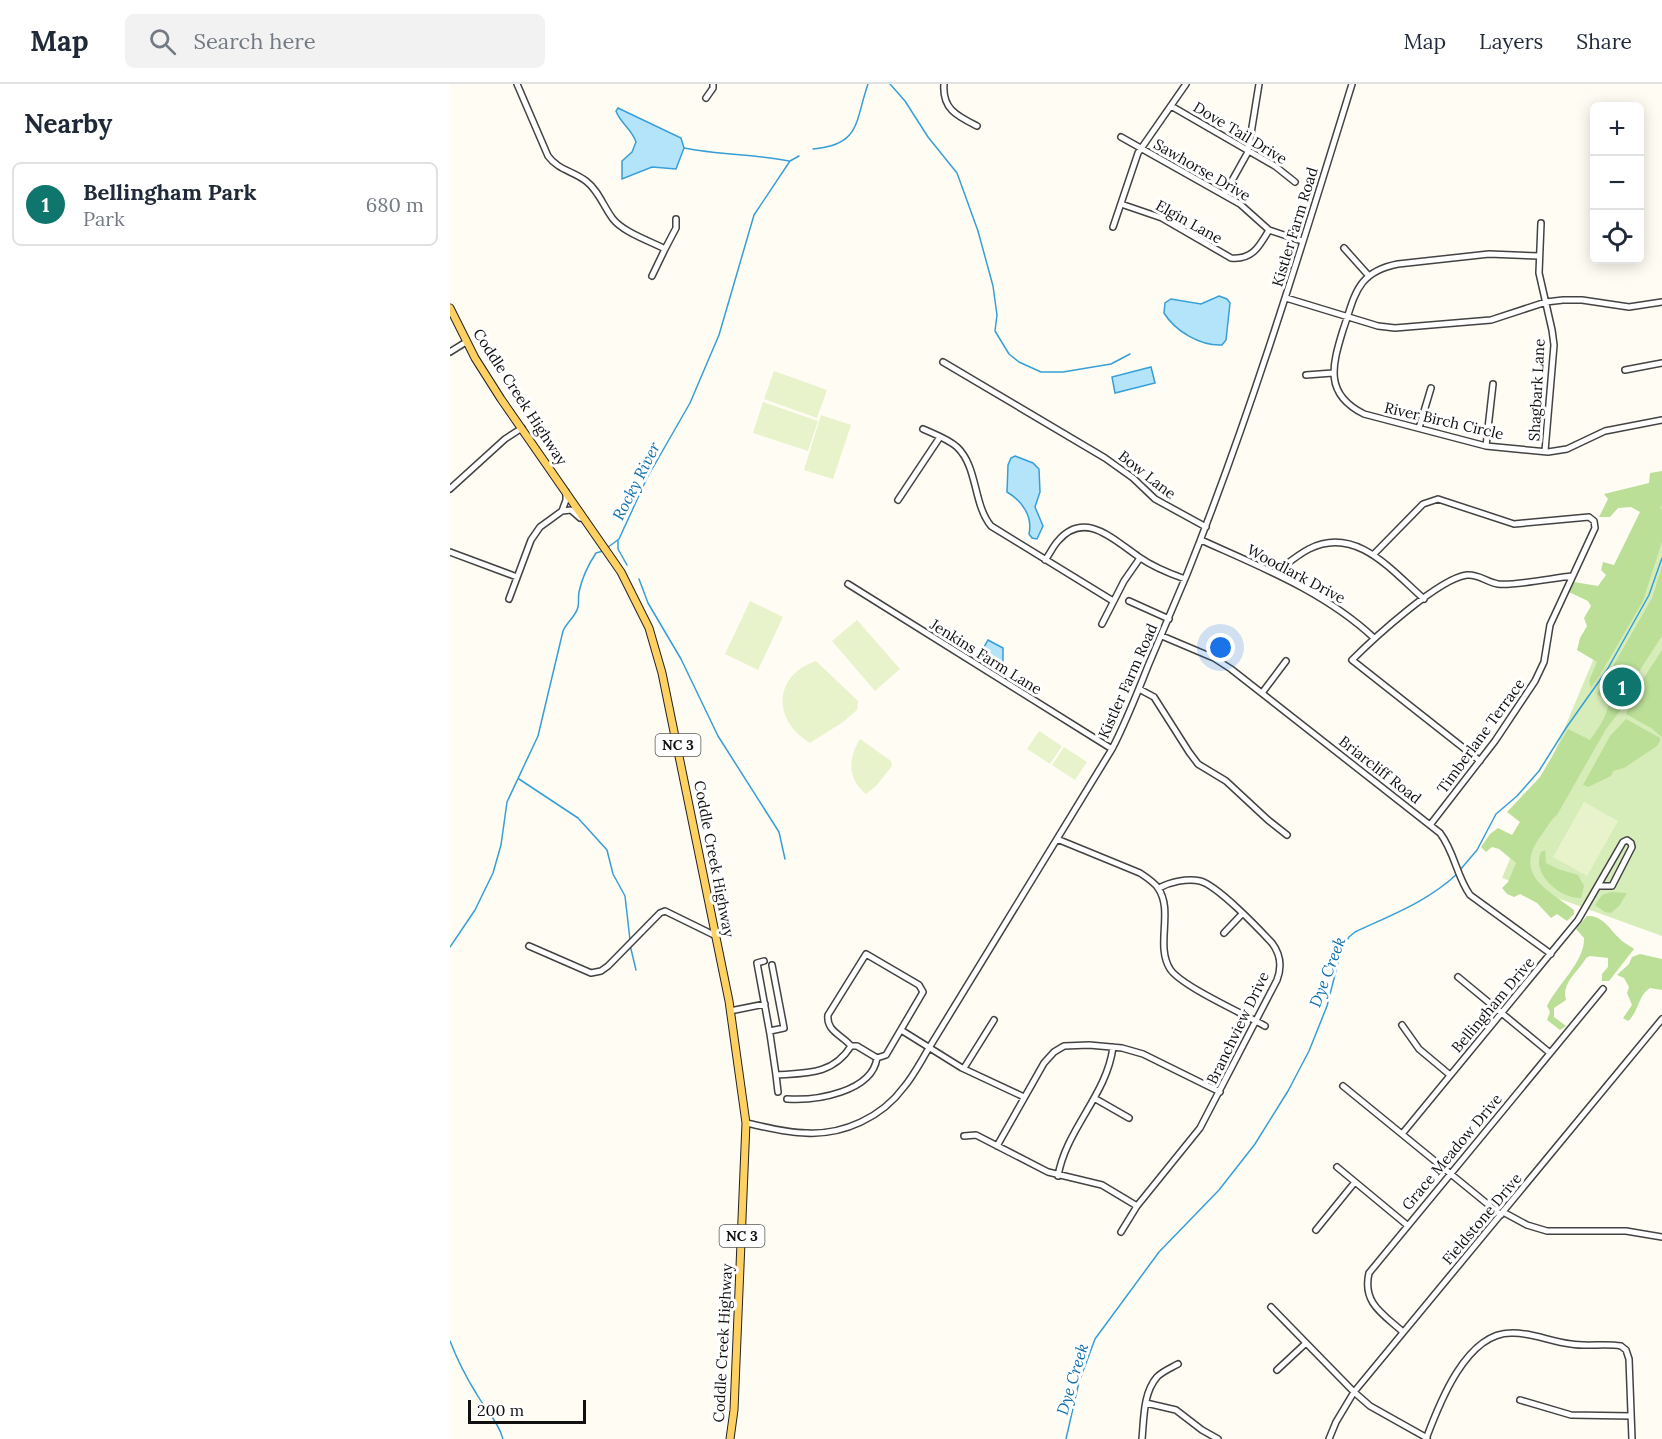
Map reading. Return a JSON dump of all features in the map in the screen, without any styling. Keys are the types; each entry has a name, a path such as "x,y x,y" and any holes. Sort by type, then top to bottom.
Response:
{"main road":[{"name":"Coddle Creek Highway","path":"450,308 466,342 621,572 644,618 659,662 716,936 730,1011 746,1123 734,1410 730,1439"}],"street":[{"path":"517,84 548,156 554,164 589,183 598,192 606,209 618,225 665,249"},
{"path":"706,98 713,84"},
{"path":"944,84 944,100 948,108 977,126"},
{"path":"1113,227 1133,165 1141,149 1186,84"},
{"path":"1224,195 1248,152 1259,84"},
{"name":"Kistler Farm Road","path":"746,1123 806,1133 825,1133 861,1122 892,1101 905,1087 1112,749 1125,724 1169,619 1238,441 1286,298 1352,84"},
{"name":"Dove Tail Drive","path":"1171,106 1275,166 1295,182"},
{"name":"Sawhorse Drive","path":"1121,136 1249,210 1269,230 1302,241"},
{"name":"Elgin Lane","path":"1121,204 1162,218 1231,258 1240,259 1255,252 1269,230"},
{"path":"652,276 675,228 676,219"},
{"name":"Shagbark Lane","path":"1541,223 1539,273 1554,345 1545,452"},
{"path":"1344,248 1369,276"},
{"path":"1306,375 1333,373 1335,356 1355,292 1369,276 1385,267 1489,254 1539,256"},
{"path":"1286,298 1386,328 1491,321 1546,302 1563,300 1582,300 1629,307 1662,302"},
{"path":"450,352 466,342"},
{"name":"Bow Lane","path":"943,362 1106,458 1133,478 1155,499 1206,527"},
{"path":"1625,370 1662,363"},
{"name":"River Birch Circle","path":"1333,373 1339,393 1354,409 1364,414 1486,446 1545,452 1567,449 1605,431 1662,420"},
{"path":"1486,446 1493,384"},
{"path":"1419,428 1431,388"},
{"path":"450,489 505,439 522,428"},
{"path":"923,429 956,446 966,460 981,508 991,526 1113,601"},
{"path":"897,500 940,437"},
{"path":"509,598 534,534 562,511 566,491"},
{"name":"Timberlane Terrace","path":"1374,554 1423,504 1438,499 1514,524 1589,518 1594,521 1595,528 1550,625 1544,662 1536,681 1507,725 1430,825"},
{"path":"562,511 571,510 586,521"},
{"path":"1046,560 1059,540 1076,529 1086,527 1102,531 1140,558 1165,572 1185,579"},
{"name":"Woodlark Drive","path":"1201,540 1275,573 1334,605 1374,638"},
{"path":"1275,573 1308,550 1321,544 1348,543 1374,554 1424,599"},
{"path":"450,552 517,576"},
{"path":"1102,624 1124,581 1140,558"},
{"path":"1480,761 1352,660 1374,638 1443,585 1456,578 1468,575 1481,576 1500,584 1572,576"},
{"name":"Jenkins Farm Lane","path":"848,584 1112,749"},
{"path":"1129,601 1169,619"},
{"name":"Briarcliff Road","path":"1162,636 1214,658 1440,833 1449,844 1461,883 1470,895 1551,954"},
{"path":"1262,693 1286,661"},
{"path":"1139,689 1154,697 1198,764 1226,781 1287,835"},
{"path":"1057,839 1140,873 1158,888 1164,902 1164,951 1172,971 1190,985 1265,1026"},
{"name":"Bellingham Drive","path":"1402,1134 1578,920 1623,842 1627,840 1632,847 1612,886 1598,886"},
{"name":"Branchview Drive","path":"1121,1232 1137,1206 1200,1128 1277,980 1280,961 1272,943 1208,884 1200,881 1179,882 1165,884 1158,888"},
{"path":"529,946 591,973 601,971 608,966 665,910 716,936"},
{"path":"1224,933 1242,914"},
{"path":"851,1046 846,1039 830,1029 828,1015 866,954 922,988 922,996 885,1055 877,1058"},
{"path":"764,961 757,963 770,1031 778,1092"},
{"path":"770,1031 784,1028 772,965"},
{"path":"1458,977 1550,1053"},
{"name":"Grace Meadow Drive","path":"1403,1332 1371,1301 1367,1292 1366,1282 1374,1264 1603,989"},
{"path":"730,1011 765,1004"},
{"name":"Fieldstone Drive","path":"1329,1439 1353,1392 1662,1019"},
{"path":"964,1068 994,1020"},
{"path":"1402,1025 1419,1049 1450,1075"},
{"path":"901,1030 964,1068 1024,1097"},
{"path":"776,1075 811,1072 830,1067 844,1057 851,1046"},
{"path":"851,1046 857,1046 877,1058"},
{"path":"997,1146 1044,1063 1054,1052 1064,1046 1113,1047 1143,1054 1220,1092"},
{"path":"1058,1176 1067,1146 1109,1069 1113,1047"},
{"path":"788,1099 807,1100 840,1093 874,1071 877,1058"},
{"path":"1343,1086 1449,1174 1502,1214 1547,1231 1626,1231 1662,1237"},
{"path":"1094,1098 1129,1118"},
{"path":"964,1136 976,1135 1058,1176 1101,1185 1137,1206"},
{"path":"1337,1167 1407,1225"},
{"path":"1316,1230 1355,1182"},
{"path":"1271,1307 1353,1392 1370,1406 1427,1439 1442,1397 1461,1365 1485,1341 1512,1333 1571,1344 1622,1346 1629,1359 1632,1439"},
{"path":"1277,1371 1306,1343"},
{"path":"1142,1439 1148,1393 1159,1375 1178,1364"},
{"path":"1520,1400 1571,1415 1631,1416"},
{"path":"1146,1403 1176,1410 1218,1439"}],"green space":[{"path":"774,371 827,390 817,418 764,399"},
{"path":"763,402 818,421 808,451 753,433"},
{"path":"821,415 851,425 833,479 804,470"},
{"path":"1662,471 1662,506 1660,508 1662,509 1662,542 1643,601 1591,688 1589,681 1597,662 1577,650 1580,638 1587,626 1584,618 1591,606 1588,601 1569,592 1574,582 1598,586 1606,575 1601,570 1603,562 1614,565 1640,512 1631,507 1618,508 1610,517 1599,517 1608,499 1604,494 1649,483 1650,473"},
{"path":"1662,495 1662,936 1502,878"},
{"path":"1662,566 1662,636 1638,673 1620,711 1606,729 1557,815 1550,822 1533,850 1530,862 1537,880 1574,910 1574,914 1567,921 1557,914 1551,918 1537,903 1520,894 1514,897 1507,894 1502,888 1508,882 1516,863 1499,849 1492,847 1486,852 1481,847 1490,834 1498,828 1512,835 1520,822 1507,812 1540,777 1568,729 1590,740 1596,731 1609,703 1597,694 1652,598"},
{"path":"750,601 783,617 758,670 725,654"},
{"path":"857,620 900,669 875,691 832,641"},
{"path":"1662,650 1662,737 1626,714 1634,693"},
{"path":"816,661 858,701 857,710 810,743 789,723 784,711 783,699 785,687 792,677 802,668"},
{"path":"1626,719 1660,738 1657,746 1624,768 1613,771 1611,776 1588,787 1583,785 1610,736"},
{"path":"1039,731 1062,746 1050,764 1027,749"},
{"path":"860,739 891,761 892,766 876,786 866,794 855,781 851,768 853,754"},
{"path":"1064,747 1087,762 1075,780 1052,765"},
{"path":"1584,802 1618,821 1587,876 1553,857"},
{"path":"1545,850 1546,863 1578,875 1584,886 1581,898 1564,894 1549,884 1540,869 1541,852"},
{"path":"1611,892 1627,893 1619,906 1611,913 1595,905 1602,895"},
{"path":"1587,916 1601,920 1634,949 1609,981 1602,981 1602,974 1608,967 1608,958 1590,956 1586,958 1568,983 1566,1000 1554,1008 1554,1017 1566,1026 1560,1030 1547,1020 1550,1012 1547,1006 1580,955 1584,938 1576,929"},
{"path":"1640,954 1662,959 1662,990 1650,988 1646,991 1628,1021 1623,1018 1632,1005 1627,993 1629,987 1624,978 1617,975 1629,964 1632,957"}],"water":[{"path":"618,108 681,138 684,148 676,169 652,167 622,179 622,161 632,152 636,142 618,115 616,111"},
{"path":"1219,296 1230,303 1226,340 1222,345 1205,343 1189,336 1175,326 1164,313 1165,303 1171,299 1201,304"},
{"path":"1151,367 1155,383 1115,393 1112,377"},
{"path":"1015,456 1033,463 1039,469 1040,492 1035,507 1043,526 1037,539 1032,538 1029,534 1028,515 1025,510 1007,492 1008,465 1011,458"},
{"path":"988,640 1003,648 1001,672 984,657 983,649"}],"waterway":[{"name":"Rocky River","path":"813,149 829,147 840,142 854,129 868,84"},
{"path":"890,84 957,173 978,231 993,286 997,315 995,331 1009,354 1019,362 1041,372 1063,372 1111,364 1130,354"},
{"path":"684,148 789,161"},
{"name":"Rocky River","path":"607,548 619,539 647,478 690,403 719,335 754,215 790,161 799,156"},
{"path":"618,541 618,549 627,565"},
{"name":"Rocky River","path":"450,947 475,910 493,873 501,845 507,802 538,736 563,631 577,610 580,587 588,567 596,553 603,551"},
{"name":"Dye Creek","path":"1460,870 1477,850 1496,814 1517,796 1539,771 1607,670 1649,595 1662,558"},
{"path":"639,579 648,603 681,659 718,736 779,832 785,859"},
{"path":"519,779 578,818 607,850 613,874 625,896 630,940"},
{"name":"Dye Creek","path":"1066,1439 1079,1382 1095,1339 1159,1252 1219,1190 1255,1144 1288,1091 1309,1051 1327,1006 1341,951 1349,937 1421,900 1457,874"},
{"path":"630,945 636,970"},
{"path":"450,1341 465,1374 495,1421 503,1439"}],"place":[{"name":"Bellingham Park","path":"1622,687"}]}
